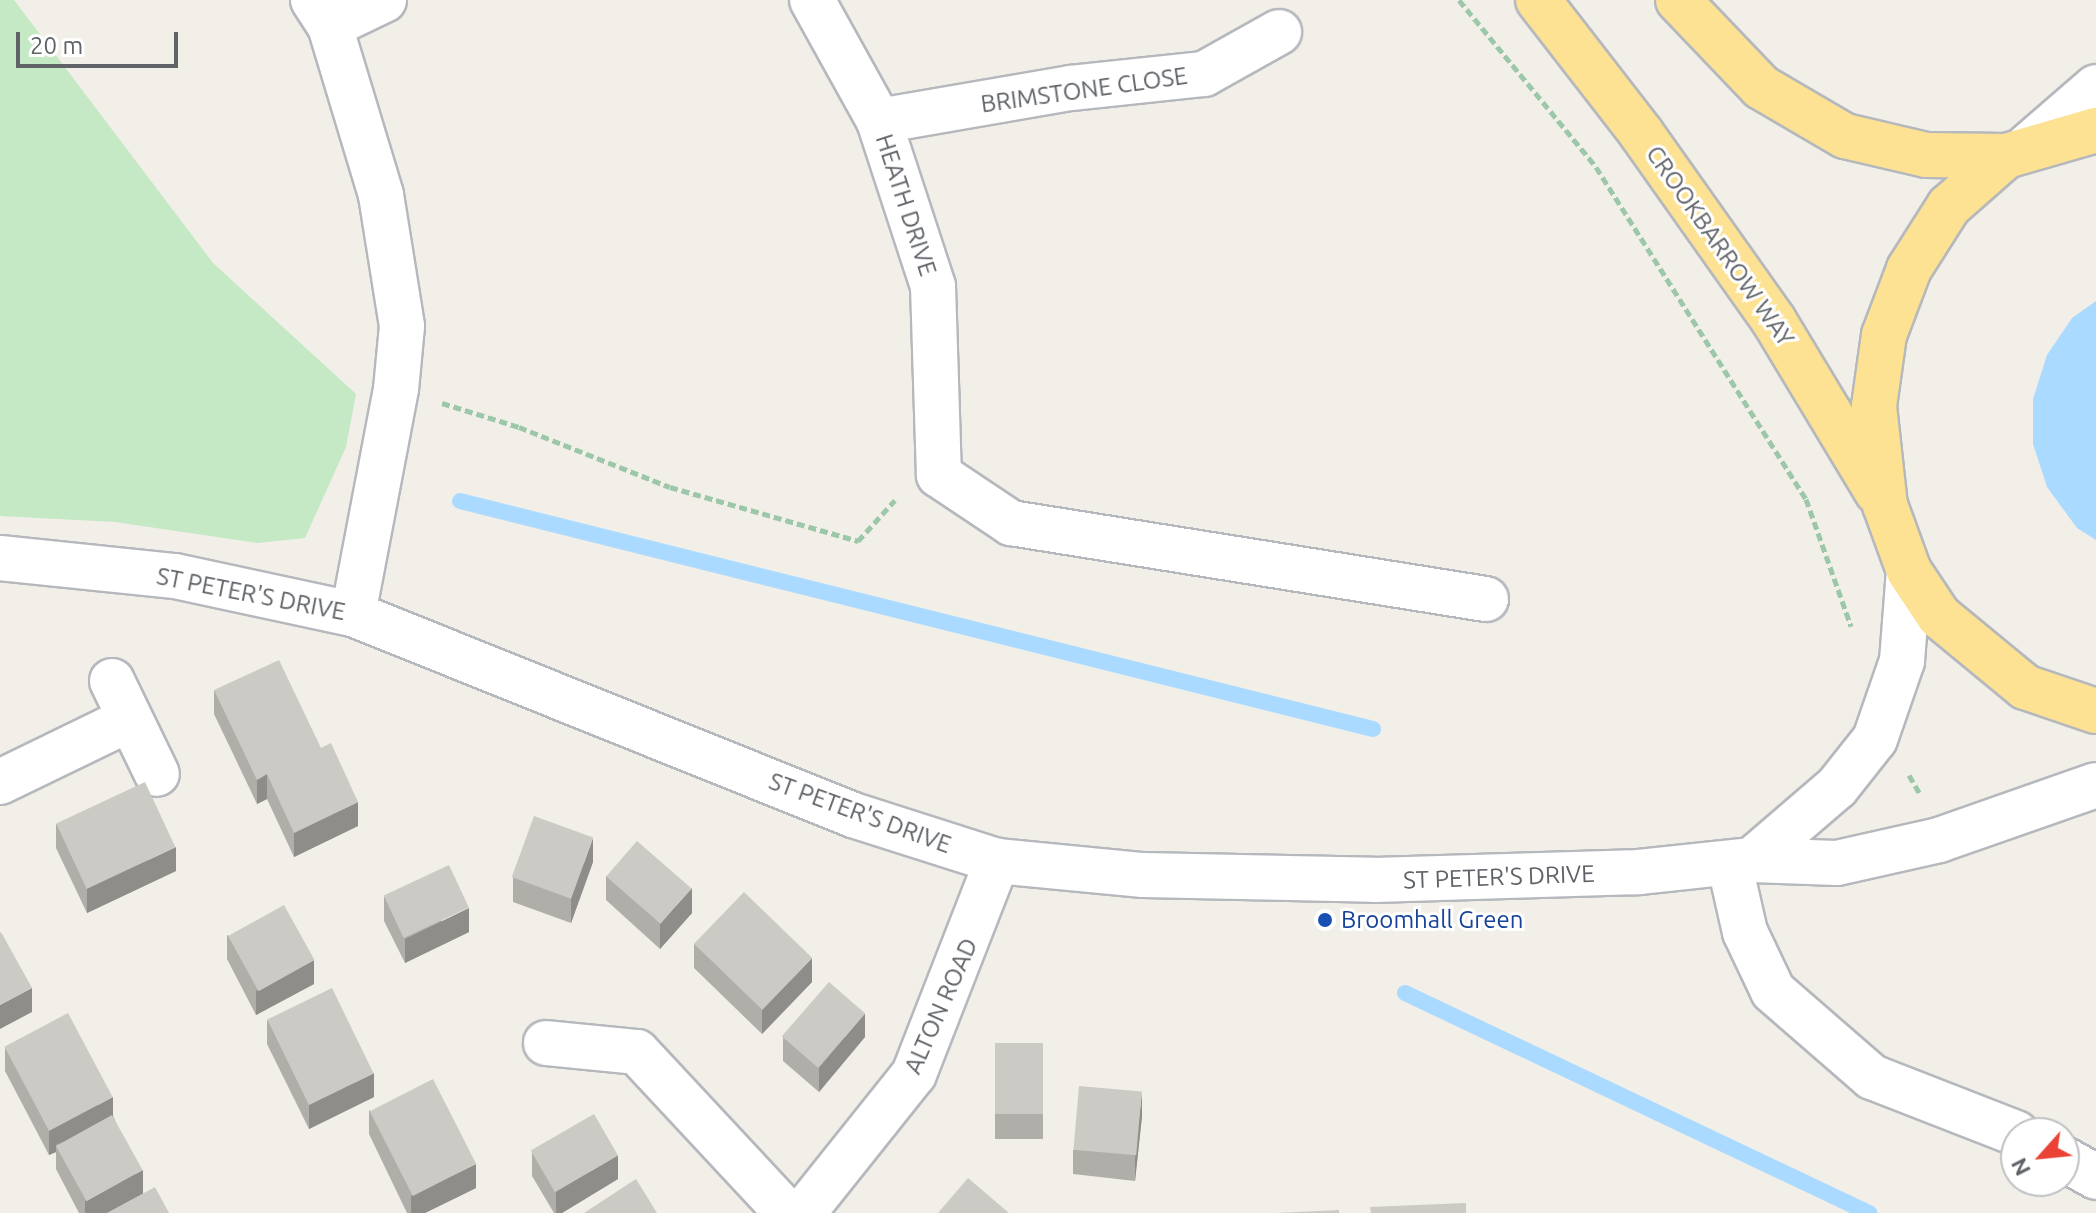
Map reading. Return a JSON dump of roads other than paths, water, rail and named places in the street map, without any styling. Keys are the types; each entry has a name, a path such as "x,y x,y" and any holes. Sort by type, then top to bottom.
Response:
{"highway":[{"name":"CROOKBARROW WAY","path":"1538,0 1641,133 1774,321 1885,505"},
{"path":"1678,0 1761,87 1845,136 1926,155 2017,151 2096,130"},
{"path":"2017,151 1949,206 1909,269 1884,335 1874,406 1885,505 1909,571 1939,616 2015,679 2096,711"}],"street":[{"path":"353,614 396,389 402,326 381,195 322,13 384,0"},
{"name":"HEATH DRIVE","path":"812,0 879,121 933,286 939,475 1011,523 1486,599"},
{"name":"BRIMSTONE CLOSE","path":"879,121 1071,88 1204,74 1279,32"},
{"path":"2017,151 2096,87"},
{"name":"ST PETER'S DRIVE","path":"0,558 175,576 353,614 853,815 997,861 1143,875 1374,880 1741,863 1837,863 1939,840 2096,785"},
{"path":"1909,571 1902,661 1875,739 1837,787 1741,863 1745,932 1773,991 1872,1077 2000,1127"},
{"path":"0,782 121,700 157,774"},
{"name":"ALTON ROAD","path":"803,1213 914,1074 997,861"},
{"path":"546,1043 637,1052 787,1213"}],"water":[{"path":"2096,301 2096,540 2077,528 2047,487 2033,444 2033,399 2047,355 2072,318"}],"waterway":[{"path":"460,501 1373,729"},
{"path":"1405,993 1869,1213"}],"place":[{"name":"Broomhall Green","path":"1325,920"}]}
